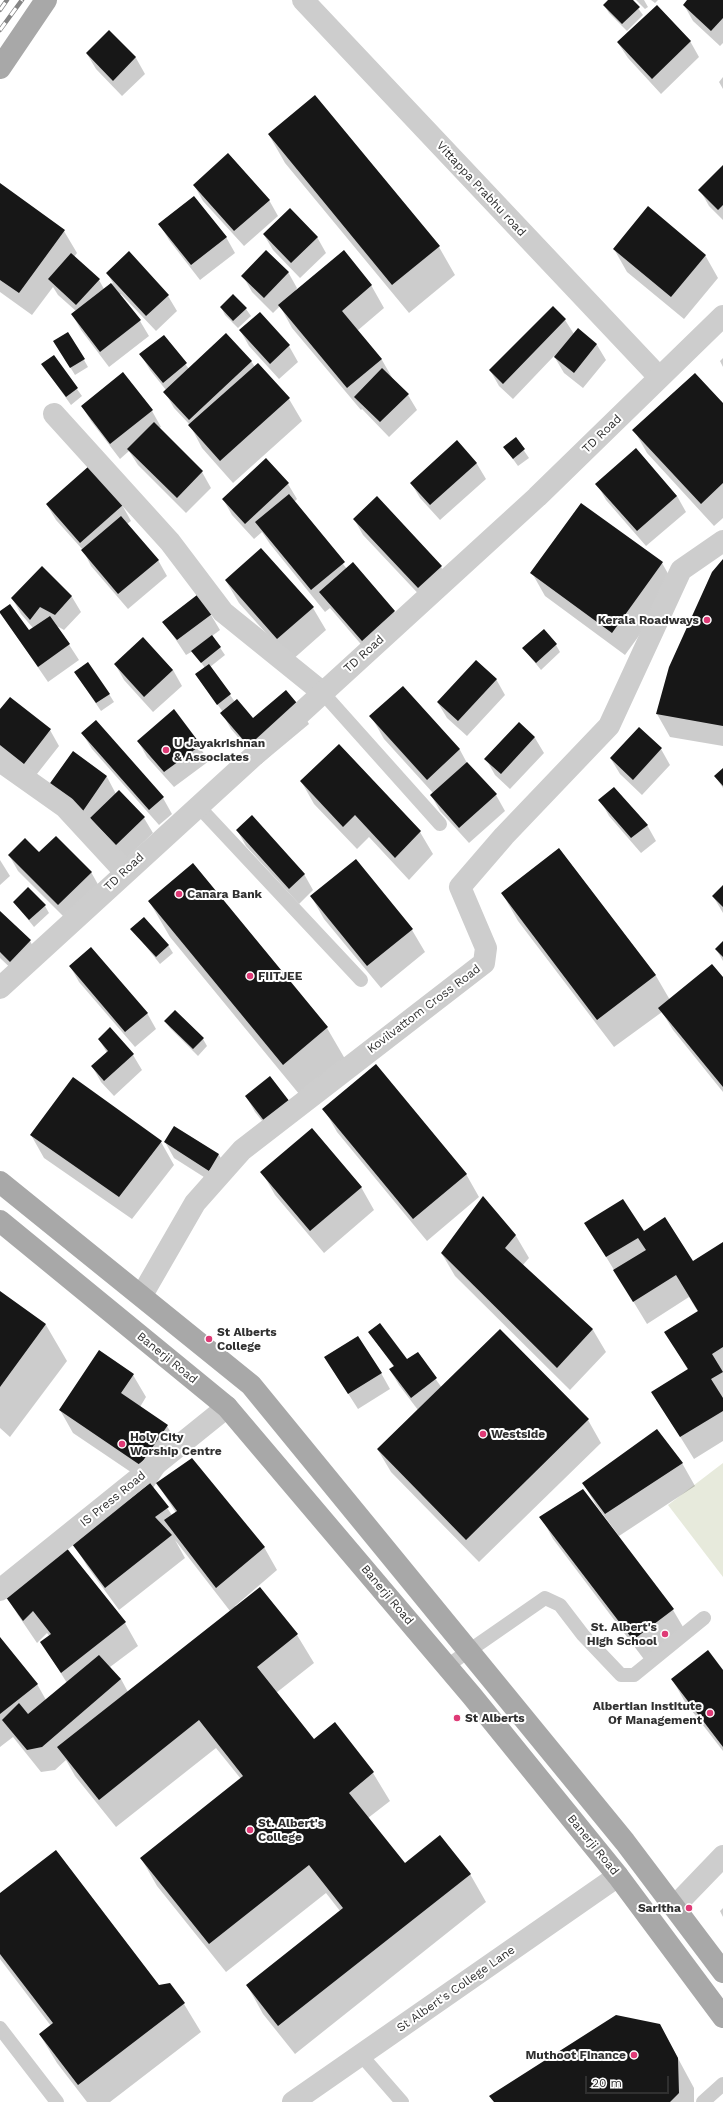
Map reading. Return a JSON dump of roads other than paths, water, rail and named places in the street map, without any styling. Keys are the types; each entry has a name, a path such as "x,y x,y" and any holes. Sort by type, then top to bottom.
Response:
{"main road":[{"path":"0,68 46,0"},
{"path":"0,1182 142,1295 251,1385 624,1842 723,1972"},
{"name":"Banerji Road","path":"0,1221 227,1407 446,1666 618,1876 723,2017"}],"street":[{"name":"Vittappa Prabhu road","path":"303,0 659,378"},
{"name":"TD Road","path":"0,988 125,872 537,497 723,316"},
{"path":"54,414 170,542 223,612 322,692"},
{"name":"Kovilvattom Cross Road","path":"142,1295 195,1203 242,1150 484,963 486,948 460,887 504,836 609,726 681,570 723,541"},
{"path":"0,761 65,807 125,872"},
{"name":"IS Press Road","path":"0,1590 227,1407"},
{"path":"674,1907 723,1856"},
{"name":"St Albert's College Lane","path":"293,2102 618,1876"}],"lane":[{"path":"322,692 440,824"},
{"path":"198,806 361,980"},
{"path":"446,1666 546,1598 560,1605 583,1635 621,1675 634,1675 704,1618"},
{"path":"0,2028 57,2102"},
{"path":"361,2055 402,2102"},
{"path":"703,2102 723,2084"}],"railway":[{"path":"0,10 7,0"},
{"path":"0,30 22,0"}],"place":[{"name":"Kerala Roadways","path":"707,620"},
{"name":"U Jayakrishnan & Associates","path":"166,750"},
{"name":"Canara Bank","path":"179,894"},
{"name":"FIITJEE","path":"250,976"},
{"name":"St Alberts College","path":"209,1339"},
{"name":"Westside","path":"483,1434"},
{"name":"Holy City Worship Centre","path":"122,1444"},
{"name":"St. Albert's High School","path":"665,1634"},
{"name":"Albertian Institute Of Management","path":"710,1713"},
{"name":"St Alberts","path":"457,1718"},
{"name":"St. Albert's College","path":"250,1830"},
{"name":"Saritha","path":"689,1908"},
{"name":"Muthoot Finance","path":"634,2055"}]}
